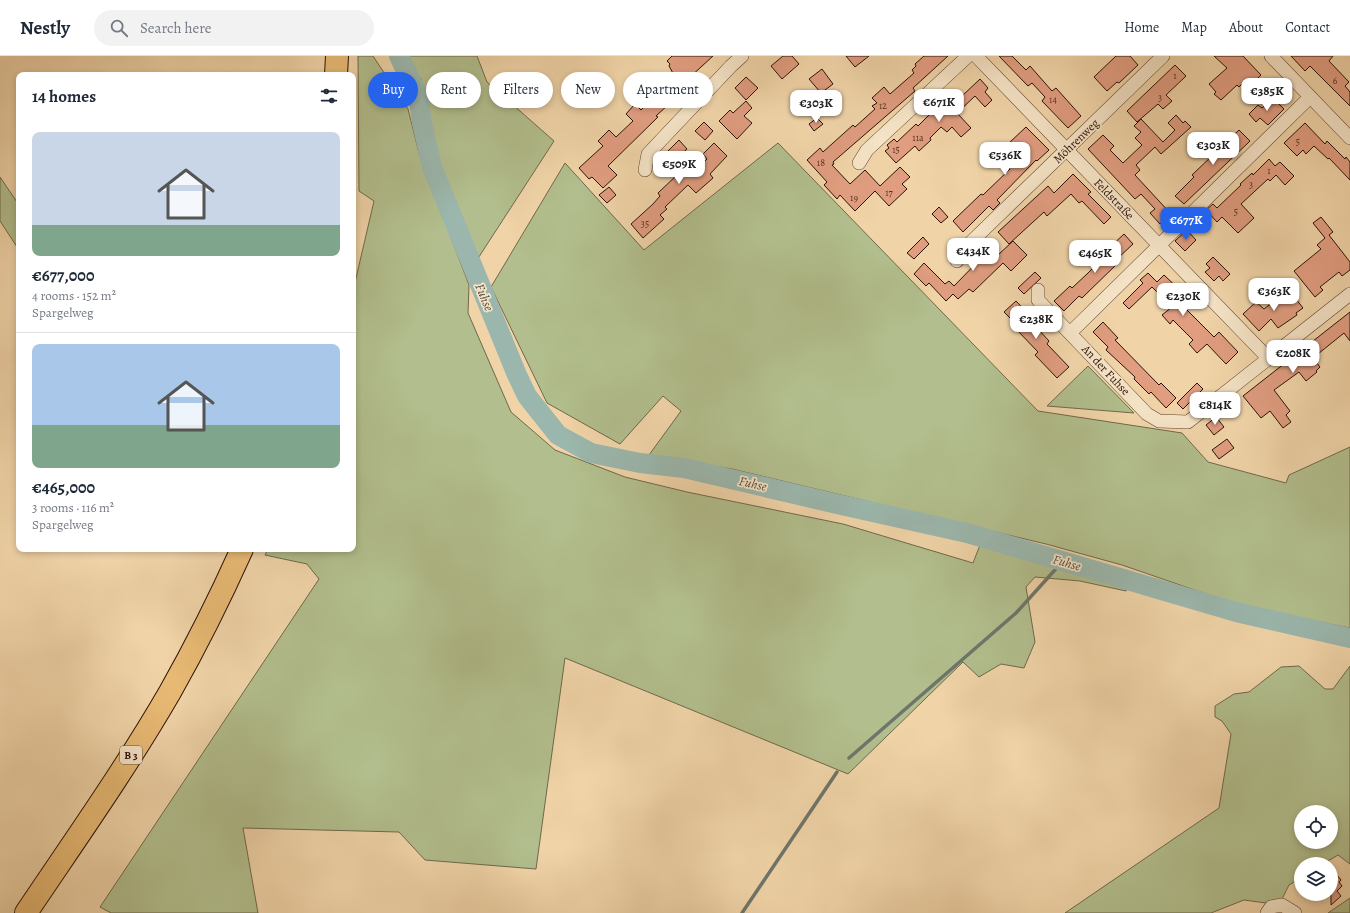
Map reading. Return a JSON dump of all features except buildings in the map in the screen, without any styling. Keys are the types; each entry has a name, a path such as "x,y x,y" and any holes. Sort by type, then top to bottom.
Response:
{"highway":[{"path":"336,72 337,56"},
{"name":"B 3","path":"26,913 170,693 224,589 241,552"}],"street":[{"path":"645,170 648,154 742,56"},
{"path":"859,163 867,150 968,56"},
{"name":"Feldstraße","path":"976,56 1269,358"},
{"name":"Möhrenweg","path":"957,261 967,246 1163,56"},
{"path":"1270,56 1350,138"},
{"path":"1070,333 1310,97"},
{"name":"An der Fuhse","path":"1038,290 1038,300 1147,414 1159,421 1188,422 1269,358"},
{"path":"1269,358 1350,294"},
{"path":"1267,913 1271,907 1282,905 1294,913"}],"green space":[{"path":"358,56 373,56 384,72 368,72 368,108 408,109 419,153 469,285 468,313 511,412 555,450 625,477 687,492 843,524 973,563 980,545 1128,586 1126,591 1080,581 1035,577 1026,587 1035,642 1024,668 1001,664 979,677 963,662 848,774 565,658 536,869 425,860 399,832 243,828 258,913 111,913 100,907 319,579 307,564 265,555 266,552 356,552 356,278 374,201 359,191"},
{"path":"406,56 477,56 489,84 489,108 517,108 554,141 475,263 442,178 427,108 481,108 481,72 426,72 426,103 421,79 418,72 416,72"},
{"path":"778,143 1038,411 1182,433 1208,462 1286,483 1289,475 1350,447 1350,628 1241,606 1122,565 1046,544 732,469 649,455 681,411 663,396 620,444 547,403 491,287 565,163 644,250"},
{"path":"0,177 16,201 16,245 0,221"},
{"path":"1088,366 1134,413 1047,406"},
{"path":"1299,666 1325,689 1333,689 1350,666 1350,864 1338,855 1335,857 1294,857 1294,882 1289,885 1282,899 1266,903 1244,900 1211,913 1065,913 1219,808 1231,734 1222,721 1215,717 1215,706 1234,694 1249,692 1281,667"},
{"path":"1350,898 1350,913 1328,913"}],"waterway":[{"name":"Fuhse","path":"399,56 418,95 422,123 432,167 517,375 527,396 558,435 591,453 640,463 684,468 967,533 1236,612 1350,638"},
{"path":"849,758 1016,613 1063,561"},
{"path":"742,913 837,772"}]}
